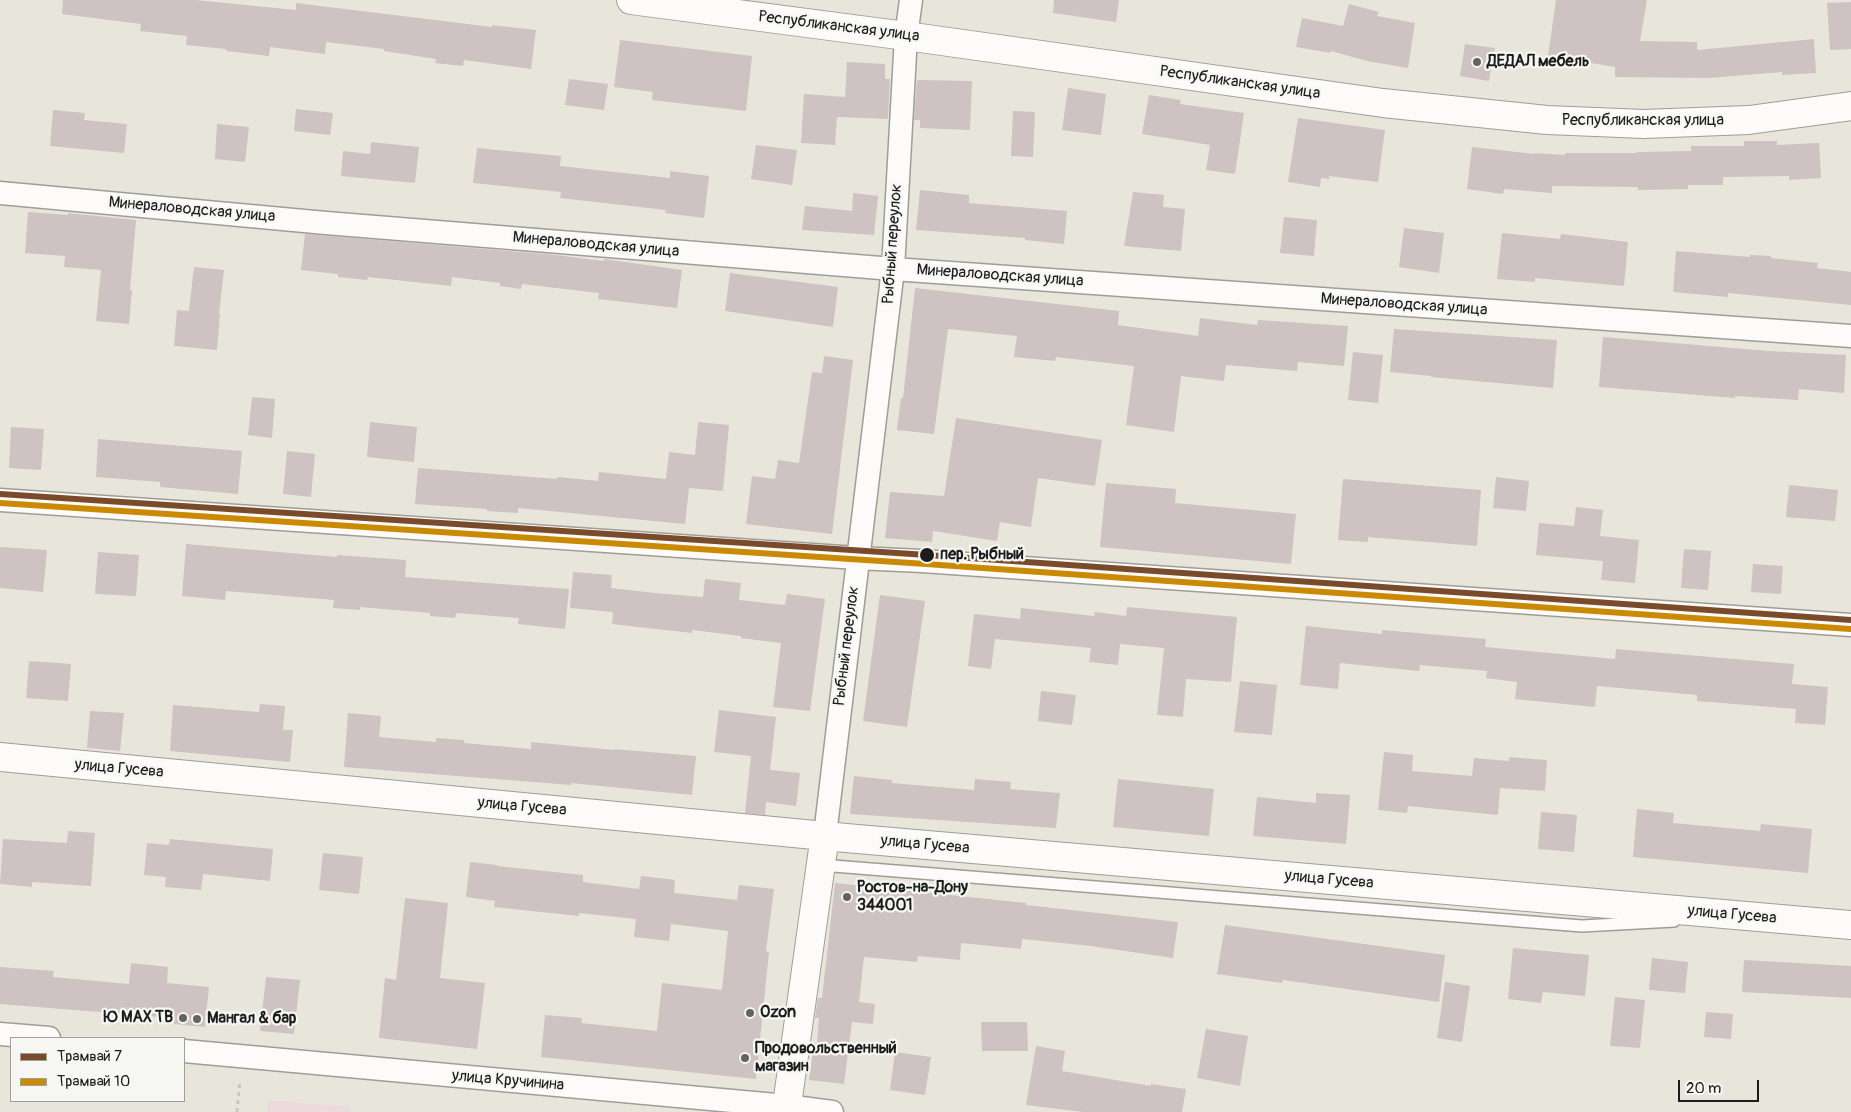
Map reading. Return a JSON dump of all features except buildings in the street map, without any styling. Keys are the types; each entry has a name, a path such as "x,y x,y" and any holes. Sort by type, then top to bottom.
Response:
{"street":[{"name":"Республиканская улица","path":"631,0 906,36 1383,103 1546,120 1644,124 1749,120 1851,106"},
{"name":"Рыбный переулок","path":"787,1109 825,835 893,269 906,36 910,0"},
{"name":"Минераловодская улица","path":"0,192 326,223 893,269 1851,336"},
{"path":"0,500 1851,625"},
{"name":"улица Гусева","path":"0,758 825,835 1851,925"},
{"path":"0,1034 37,1037"},
{"name":"улица Кручинина","path":"185,1051 832,1112"}],"lane":[{"path":"820,865 1582,926 1644,924 1727,915"}],"path":[{"path":"237,1112 242,1057"}],"shaded area":[{"path":"268,1100 351,1107 350,1112 267,1112"}],"tram line":[{"name":"7","path":"0,494 927,555 1851,620"},
{"name":"10","path":"0,503 926,564 1850,629"}],"place":[{"name":"ДЕДАЛ мебель","path":"1477,62"},
{"name":"пер. Рыбный","path":"927,555"},
{"name":"Ростов-на-Дону 344001","path":"847,897"},
{"name":"Ozon","path":"750,1013"},
{"name":"Ю МАХ ТВ","path":"183,1018"},
{"name":"Мангал & бар","path":"197,1019"},
{"name":"Продовольственный магазин","path":"745,1058"}]}
